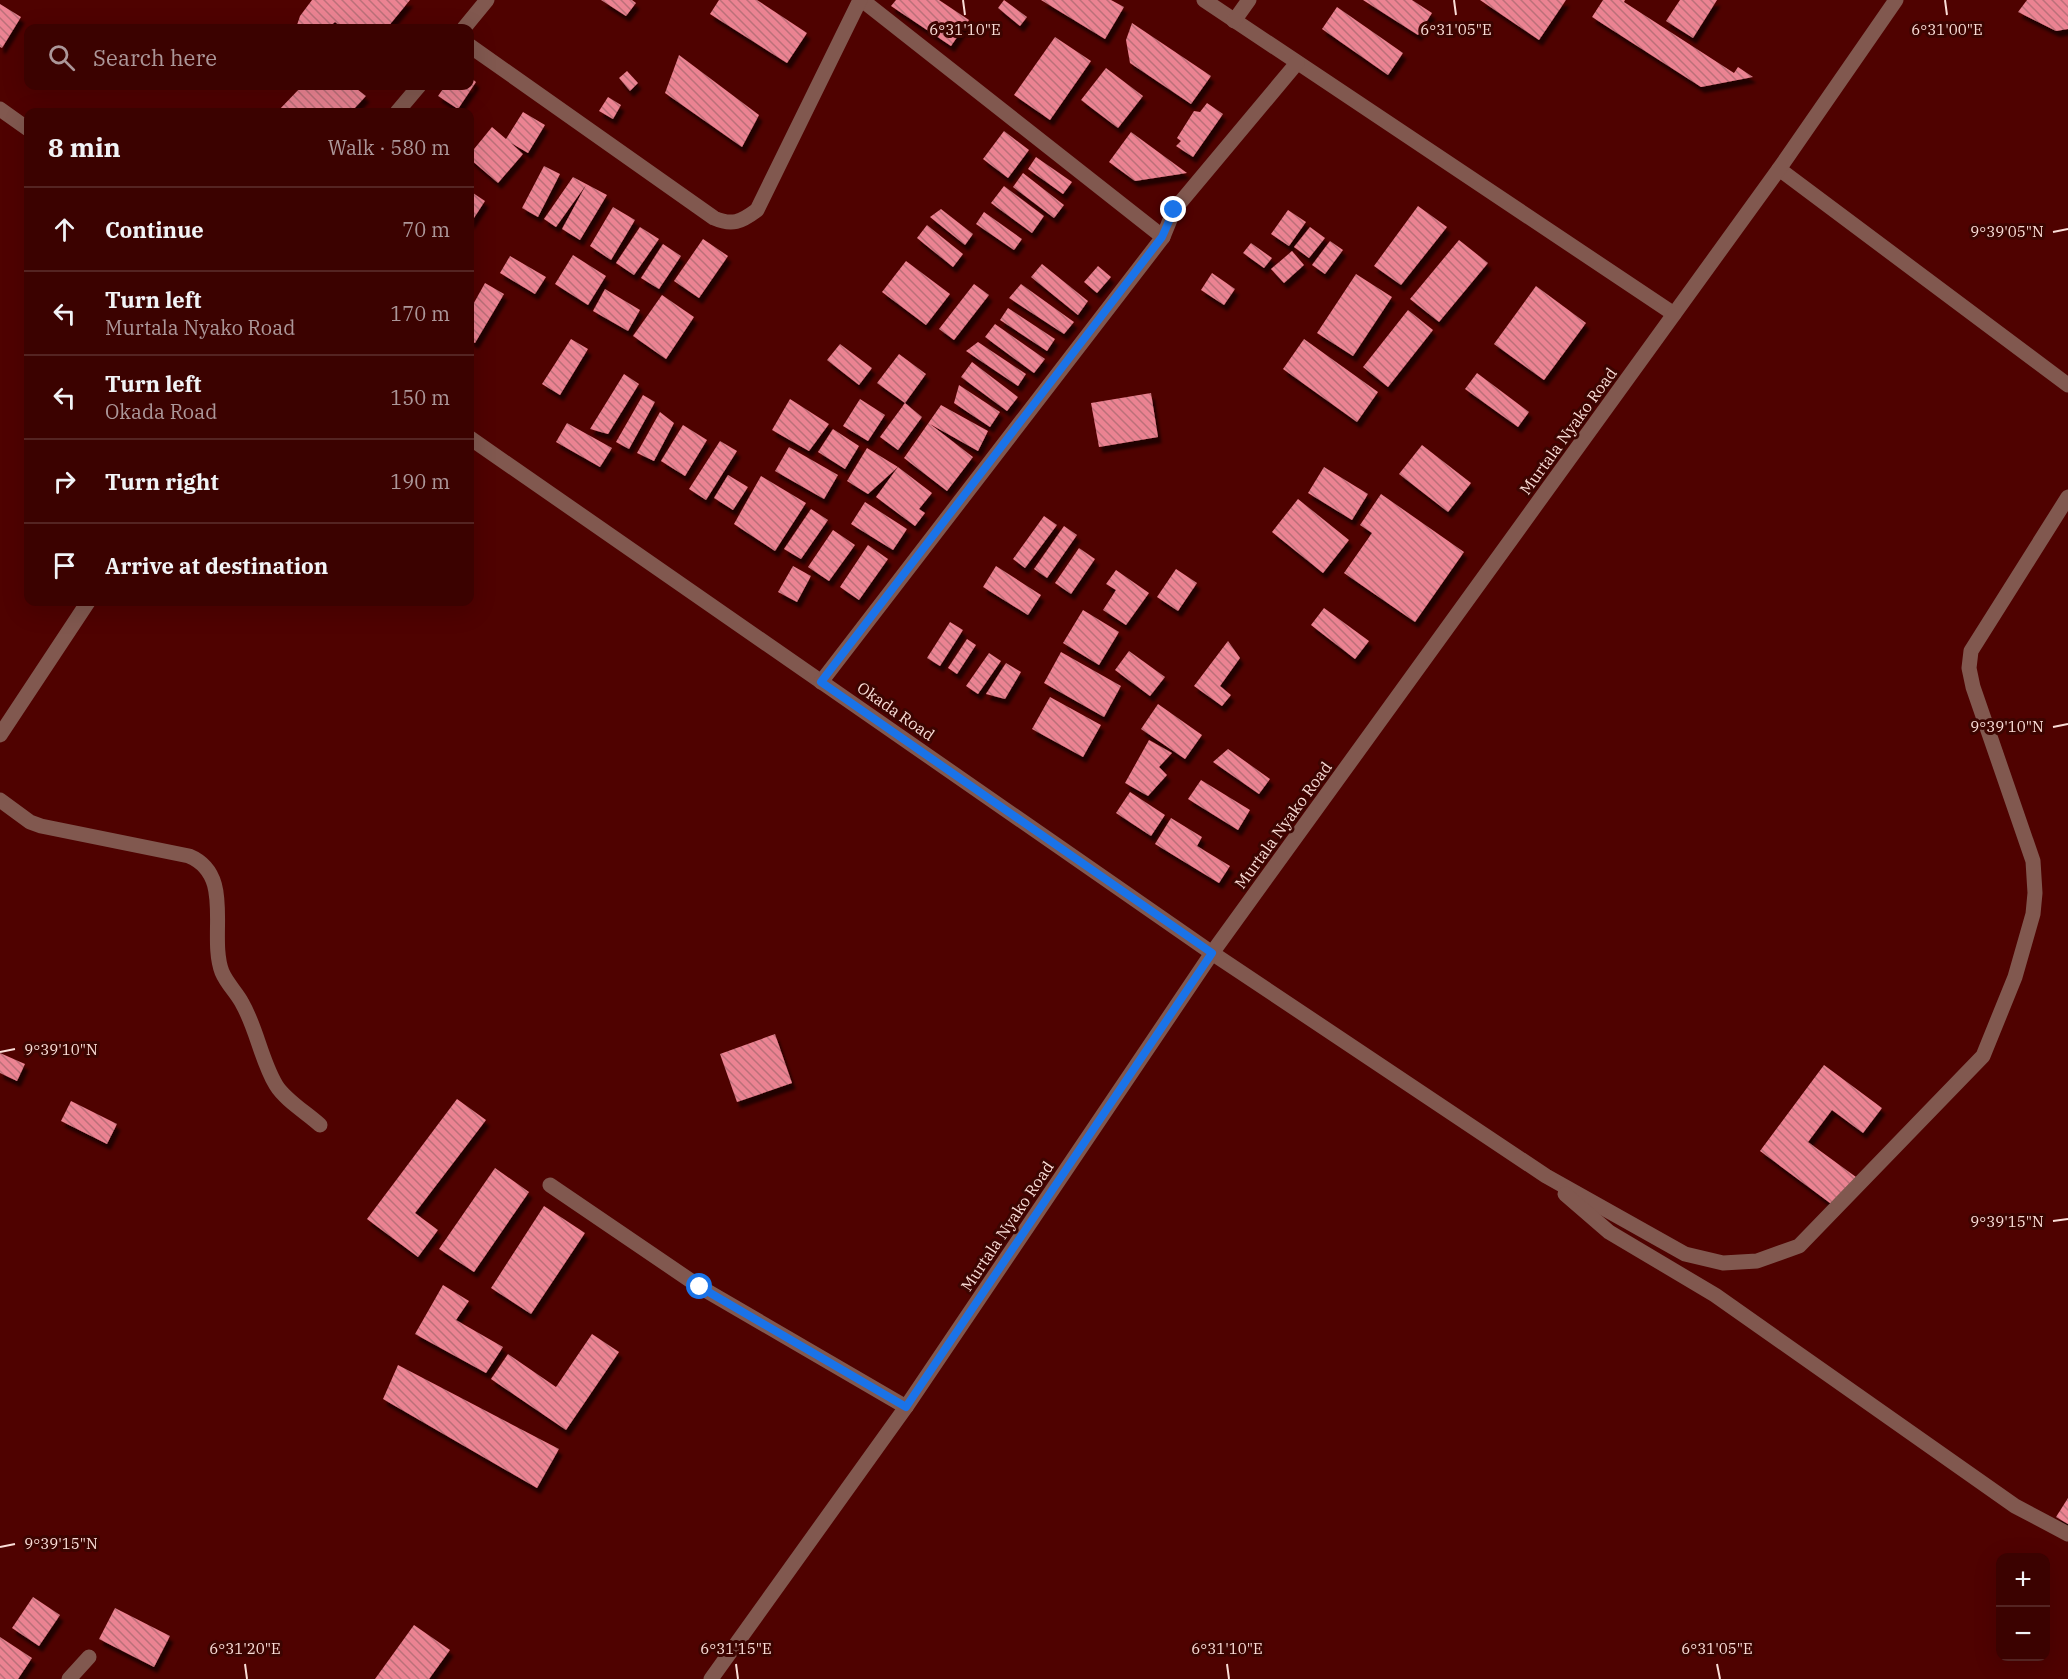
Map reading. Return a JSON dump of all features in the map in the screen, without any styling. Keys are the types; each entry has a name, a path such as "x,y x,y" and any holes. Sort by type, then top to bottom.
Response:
{"street":[{"path":"467,24 487,0"},
{"path":"474,49 714,218 727,224 743,221 757,210 861,0 1162,237"},
{"path":"1204,0 1674,314"},
{"path":"1234,21 1249,0"},
{"name":"Murtala Nyako Road","path":"711,1679 906,1407 1212,953 1779,169 1896,0"},
{"path":"821,682 1162,237 1174,210 1297,63"},
{"path":"400,108 415,90"},
{"path":"0,109 24,126"},
{"path":"1779,169 2068,385"},
{"name":"Okada Road","path":"474,441 1212,953 1546,1176"},
{"path":"1546,1176 1684,1254 1723,1263 1757,1261 1799,1246 1983,1056 2015,977 2033,914 2035,893 2033,861 1972,687 1969,668 1971,651 2068,498"},
{"path":"0,735 85,606"},
{"path":"0,800 30,822 41,826 189,856 198,860 208,870 217,896 218,954 223,974 243,1004 276,1086 320,1125"},
{"path":"1546,1176 1609,1232 1715,1294 2015,1506 2068,1534"},
{"path":"549,1185 700,1287 906,1407"},
{"path":"69,1679 89,1657"}],"building":[{"path":"312,0 410,0 390,24 338,24 335,22 333,24 297,24 300,16"},
{"path":"601,0 632,0 636,3 626,16"},
{"path":"719,0 757,0 807,33 787,63 710,14"},
{"path":"896,0 939,0 969,20 951,46 891,6"},
{"path":"1004,0 1027,17 1020,26 998,8"},
{"path":"1041,0 1111,0 1124,7 1105,39"},
{"path":"1363,0 1412,0 1432,13 1418,35"},
{"path":"1480,0 1566,0 1539,40"},
{"path":"1603,0 1625,0 1624,2 1734,73 1738,67 1753,77 1701,87 1592,17"},
{"path":"1680,0 1717,0 1693,38 1666,21"},
{"path":"2027,0 2068,0 2068,29 2056,31 2018,12"},
{"path":"0,4 21,17 2,48 0,47"},
{"path":"1337,7 1403,53 1388,75 1322,29"},
{"path":"1132,23 1211,76 1191,104 1130,63 1126,40"},
{"path":"1055,37 1091,61 1050,120 1014,95"},
{"path":"679,55 759,115 742,147 665,93"},
{"path":"1106,68 1143,96 1118,128 1081,100"},
{"path":"627,71 638,83 630,91 619,78"},
{"path":"298,90 358,90 366,96 355,108 281,108"},
{"path":"442,90 471,90 459,108 438,96"},
{"path":"608,97 621,105 613,119 599,111"},
{"path":"1207,103 1223,114 1193,157 1176,146 1181,141 1177,138 1194,111 1200,112"},
{"path":"523,112 545,125 528,153 511,143 523,154 498,183 474,162 474,149 492,127 506,139"},
{"path":"1004,131 1029,150 1008,178 983,159"},
{"path":"1131,132 1187,173 1135,181 1109,162"},
{"path":"1036,157 1072,182 1063,194 1028,169"},
{"path":"544,166 560,174 538,217 522,208"},
{"path":"1023,173 1064,205 1054,218 1013,187"},
{"path":"573,177 607,195 580,240 562,229 586,185 556,227 544,219"},
{"path":"1004,186 1044,216 1032,233 991,203"},
{"path":"474,194 485,201 474,218"},
{"path":"1418,206 1447,227 1401,285 1374,266"},
{"path":"613,207 635,220 611,260 590,246"},
{"path":"941,209 973,234 965,245 930,217"},
{"path":"1288,210 1306,222 1289,246 1271,234"},
{"path":"984,212 1022,239 1014,250 976,224"},
{"path":"927,225 963,254 953,267 917,238"},
{"path":"640,227 659,239 634,275 616,263"},
{"path":"1310,227 1325,238 1309,258 1294,247"},
{"path":"703,239 728,256 699,298 674,281"},
{"path":"1459,240 1488,263 1439,322 1410,299"},
{"path":"1330,241 1343,250 1325,274 1312,265"},
{"path":"1251,243 1272,258 1264,268 1243,253"},
{"path":"663,244 681,256 659,289 641,278"},
{"path":"1292,251 1304,265 1284,283 1271,269"},
{"path":"573,255 606,276 588,305 555,284"},
{"path":"510,256 546,277 535,294 500,273"},
{"path":"906,261 950,294 926,325 882,292"},
{"path":"1042,264 1088,301 1078,315 1031,277"},
{"path":"1098,266 1111,277 1097,293 1084,282"},
{"path":"1212,273 1235,289 1224,305 1201,290"},
{"path":"1356,274 1392,297 1353,356 1317,333"},
{"path":"485,283 504,294 475,343 474,342 474,303"},
{"path":"974,284 989,295 954,340 939,329"},
{"path":"1021,284 1074,322 1064,334 1009,298"},
{"path":"1536,286 1586,323 1544,380 1494,344"},
{"path":"605,289 640,310 628,331 593,311"},
{"path":"662,295 694,317 666,359 633,336"},
{"path":"1008,308 1055,339 1047,351 1000,320"},
{"path":"1408,310 1433,330 1388,387 1363,367"},
{"path":"995,324 1045,359 1034,373 985,337"},
{"path":"571,339 588,349 560,395 542,384"},
{"path":"1304,339 1378,392 1357,422 1283,369"},
{"path":"978,342 1026,374 1018,386 966,351"},
{"path":"840,344 872,368 859,385 827,360"},
{"path":"899,354 926,374 905,403 877,383"},
{"path":"972,362 1018,397 1007,411 961,377"},
{"path":"1477,373 1529,412 1518,427 1465,389"},
{"path":"624,374 639,384 608,434 590,429"},
{"path":"959,385 1000,412 990,427 954,403"},
{"path":"1151,393 1158,437 1099,447 1091,403"},
{"path":"643,395 655,402 629,449 616,442"},
{"path":"790,399 829,424 809,451 772,430"},
{"path":"860,399 885,415 868,441 843,426"},
{"path":"905,403 922,417 898,450 880,437"},
{"path":"941,405 988,431 978,451 930,424 973,457 947,491 904,458"},
{"path":"660,412 674,423 654,461 637,453"},
{"path":"567,423 612,448 600,467 556,442"},
{"path":"683,425 707,440 685,476 661,461"},
{"path":"833,429 859,446 845,469 818,452"},
{"path":"720,441 737,451 706,500 689,489"},
{"path":"1422,445 1471,483 1448,512 1399,474"},
{"path":"789,447 838,475 824,499 775,471"},
{"path":"867,448 898,467 868,494 847,481"},
{"path":"898,467 932,493 919,509 925,513 915,526 876,497"},
{"path":"1324,467 1368,494 1352,520 1308,493"},
{"path":"728,475 748,487 733,510 714,498"},
{"path":"761,476 806,503 775,551 734,524"},
{"path":"1381,494 1464,552 1415,622 1344,573 1372,533 1360,525"},
{"path":"1298,499 1349,540 1323,573 1272,532"},
{"path":"865,502 907,529 893,550 851,524"},
{"path":"811,509 828,520 801,559 784,549"},
{"path":"1044,516 1057,525 1025,568 1013,559"},
{"path":"1064,526 1077,535 1047,578 1034,569"},
{"path":"833,530 855,545 829,581 808,567"},
{"path":"868,545 888,559 859,600 840,587"},
{"path":"1079,548 1095,559 1071,594 1055,583"},
{"path":"793,566 811,576 797,602 778,592"},
{"path":"996,566 1041,595 1028,615 983,587"},
{"path":"1176,569 1197,583 1178,611 1157,597"},
{"path":"1116,570 1149,593 1126,625 1103,610 1116,590 1106,584"},
{"path":"1324,608 1369,641 1355,659 1311,625"},
{"path":"1083,610 1119,632 1099,665 1063,643"},
{"path":"950,622 963,630 940,666 927,658"},
{"path":"967,639 976,645 957,674 948,668"},
{"path":"1228,641 1240,658 1220,686 1231,695 1222,706 1194,686"},
{"path":"1129,651 1165,677 1150,696 1115,670"},
{"path":"1061,652 1121,686 1104,717 1044,683"},
{"path":"989,653 1001,661 978,694 966,686"},
{"path":"1006,663 1021,672 1005,699 986,694"},
{"path":"1050,697 1101,725 1083,757 1032,729"},
{"path":"1158,704 1202,735 1185,759 1141,729"},
{"path":"1149,740 1172,753 1159,767 1167,775 1148,796 1125,783"},
{"path":"1228,749 1270,779 1259,794 1213,762"},
{"path":"1201,780 1250,810 1238,830 1188,799"},
{"path":"1130,792 1165,815 1151,836 1116,813"},
{"path":"1171,818 1202,837 1197,846 1230,866 1219,883 1155,844"},
{"path":"775,1034 792,1083 737,1102 720,1054"},
{"path":"0,1053 25,1064 17,1081 0,1073"},
{"path":"1824,1065 1882,1108 1863,1133 1832,1110 1808,1142 1856,1177 1834,1206 1760,1151"},
{"path":"457,1099 486,1120 415,1213 438,1230 418,1257 367,1219"},
{"path":"71,1101 117,1124 107,1144 61,1121"},
{"path":"495,1168 529,1192 474,1272 439,1249"},
{"path":"544,1206 585,1233 531,1314 491,1288"},
{"path":"443,1285 469,1301 456,1320 503,1347 486,1373 415,1334"},
{"path":"592,1334 619,1352 566,1430 491,1379 508,1354 556,1387"},
{"path":"398,1365 559,1449 537,1488 383,1399"},
{"path":"2068,1498 2068,1524 2056,1517"},
{"path":"33,1597 60,1615 39,1646 12,1628"},
{"path":"115,1608 170,1636 154,1667 99,1639"},
{"path":"414,1625 450,1650 429,1679 375,1679"},
{"path":"0,1637 32,1658 18,1679 0,1679"}],"route":[{"path":"700,1287 906,1407 1212,953 821,682 1162,237 1174,210"}]}
